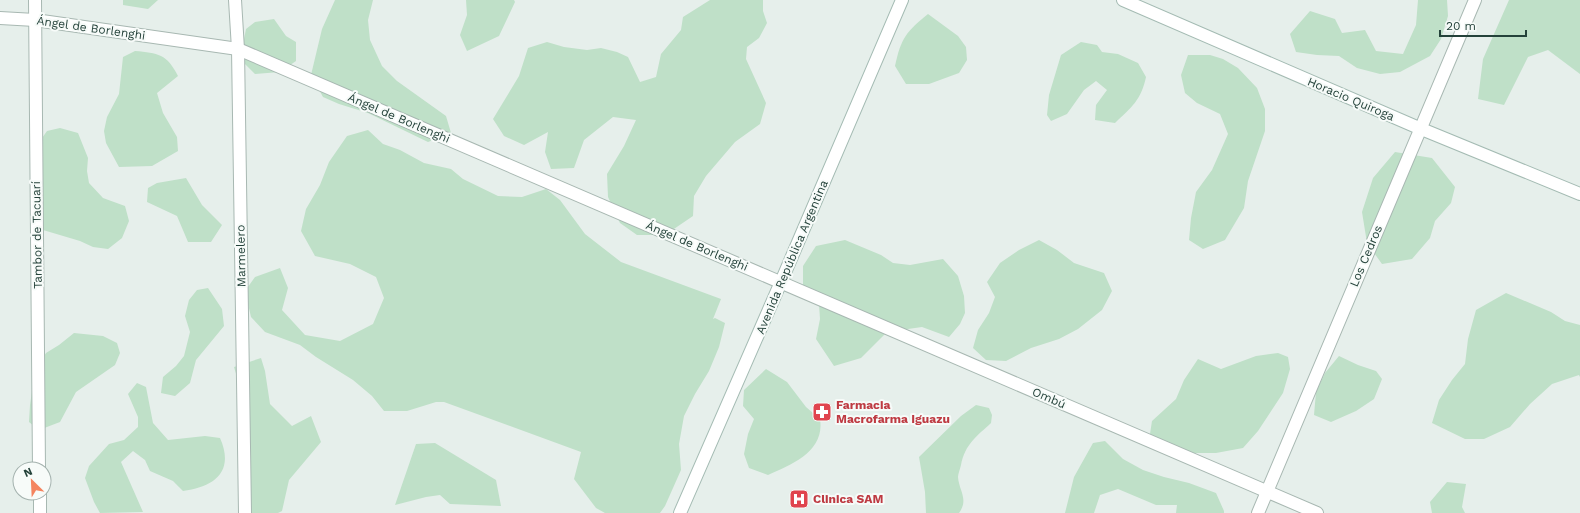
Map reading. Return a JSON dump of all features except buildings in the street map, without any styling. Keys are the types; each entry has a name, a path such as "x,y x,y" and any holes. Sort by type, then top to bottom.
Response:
{"street":[{"name":"Tambor de Tacuarí","path":"35,0 39,461"},
{"name":"Marmelero","path":"235,0 238,49 245,513"},
{"name":"Avenida República Argentina","path":"680,513 902,0"},
{"name":"Horacio Quiroga","path":"1123,0 1419,128 1580,194"},
{"name":"Los Cedros","path":"1258,513 1419,128 1475,0"},
{"name":"Ángel de Borlenghi","path":"0,18 35,20 238,49 781,282"},
{"name":"Ombú","path":"781,282 1317,513"},
{"path":"40,501 40,513"}],"green space":[{"path":"123,0 158,0 148,9 123,5"},
{"path":"335,0 373,0 368,20 370,40 382,66 397,81 446,116 451,133 428,142 368,113 339,104 323,97 311,75 322,29"},
{"path":"466,0 514,0 515,2 499,36 467,51 460,35 467,15"},
{"path":"710,0 763,0 763,11 767,23 759,38 747,47 746,59 766,103 760,124 735,142 706,176 694,196 693,216 665,235 637,235 620,223 608,197 607,174 624,146 636,120 613,117 584,140 574,168 551,169 545,152 548,132 524,145 504,136 493,119 519,76 528,48 547,42 564,47 587,50 601,48 617,52 628,57 640,82 656,77 661,54 681,30 683,17"},
{"path":"1418,0 1447,0 1448,16 1441,39 1430,56 1400,72 1380,74 1357,68 1339,56 1296,52 1290,34 1310,11 1335,19 1342,33 1365,30 1376,51 1403,54 1416,25"},
{"path":"1509,0 1580,0 1580,74 1548,50 1528,57 1504,105 1478,99 1483,59"},
{"path":"928,14 958,36 966,47 967,60 959,73 929,84 906,84 895,66 902,42 909,31"},
{"path":"274,19 286,36 296,42 296,61 280,72 255,74 240,59 246,29 255,22"},
{"path":"1081,42 1097,45 1102,52 1118,54 1138,63 1146,77 1144,85 1135,103 1115,123 1095,120 1096,105 1107,90 1096,81 1084,90 1067,114 1051,121 1047,115 1049,95 1061,55"},
{"path":"135,51 161,56 170,63 178,76 157,93 163,113 177,137 178,151 152,166 119,167 106,143 104,131 107,117 119,94 123,57"},
{"path":"1188,55 1210,55 1223,59 1238,68 1257,88 1265,109 1265,131 1248,181 1244,208 1225,240 1203,249 1189,240 1196,192 1212,170 1228,134 1220,114 1197,103 1185,93 1181,75"},
{"path":"60,128 78,133 88,158 87,171 89,183 103,198 125,206 129,221 122,238 108,249 93,247 80,241 43,230 40,141 47,131"},
{"path":"368,130 383,144 400,150 424,163 451,169 463,179 498,196 522,197 546,189 560,200 585,234 621,262 721,299 713,319 715,318 725,323 719,347 709,371 684,416 679,444 681,470 665,506 660,513 605,513 596,508 574,479 581,452 444,402 436,402 407,411 384,411 372,396 353,380 300,345 265,332 251,317 245,291 255,277 280,268 288,288 282,310 305,335 340,341 373,324 384,298 376,277 350,264 315,256 301,231 306,209 320,185 329,162 347,136"},
{"path":"1395,152 1432,158 1455,187 1451,203 1435,221 1430,238 1412,259 1382,264 1367,243 1362,212 1373,178"},
{"path":"186,178 202,205 222,225 211,242 188,242 177,216 147,202 148,188 157,183"},
{"path":"845,240 881,255 893,263 910,265 943,259 958,276 964,296 965,313 960,324 949,337 922,327 887,332 861,358 834,366 816,339 820,319 819,304 803,287 803,266 816,246"},
{"path":"1039,240 1057,250 1074,263 1104,273 1112,291 1102,310 1078,329 1059,339 1031,348 1006,361 986,360 973,348 978,330 989,313 995,297 987,282 1000,263 1019,250"},
{"path":"208,288 222,309 224,326 196,360 190,383 175,396 161,393 163,377 176,366 184,356 190,332 185,316 189,300 197,290"},
{"path":"1506,293 1551,312 1565,321 1580,325 1580,377 1579,375 1552,384 1530,404 1510,427 1484,439 1465,439 1432,423 1439,400 1465,364 1468,339 1476,310"},
{"path":"74,333 103,336 117,343 120,353 115,365 76,392 60,422 39,430 29,422 35,371 46,353"},
{"path":"1278,353 1288,357 1290,369 1283,393 1258,431 1243,448 1216,453 1170,453 1150,434 1152,421 1176,399 1184,380 1198,359 1221,369 1256,356"},
{"path":"1339,356 1358,365 1376,371 1382,379 1374,399 1356,411 1331,422 1314,415 1316,392 1325,373"},
{"path":"261,358 265,371 270,404 292,426 311,416 321,442 289,480 282,511 278,513 241,513 243,481 250,449 248,424 242,394 234,367"},
{"path":"766,369 787,382 806,407 820,419 818,440 812,448 797,461 768,475 749,468 744,454 748,434 754,419 743,406 744,390"},
{"path":"137,383 146,387 153,423 168,440 205,436 220,438 224,450 225,460 223,469 219,476 204,486 183,491 173,481 150,471 145,460 133,451 121,462 143,512 100,513 85,478 89,466 109,444 124,440 138,427 138,417 128,394"},
{"path":"976,405 989,408 992,415 991,423 976,436 965,451 958,477 963,495 962,508 959,513 926,513 925,492 919,457 961,416"},
{"path":"1105,441 1123,459 1143,470 1189,483 1216,493 1224,513 1176,513 1177,505 1156,505 1118,489 1100,495 1094,513 1065,513 1074,477 1093,443"},
{"path":"435,443 496,480 501,506 450,504 440,495 395,505 416,444"},
{"path":"1447,482 1466,484 1462,507 1465,513 1432,513 1430,502"}],"place":[{"name":"Farmacia Macrofarma Iguazu","path":"822,412"},
{"name":"Clinica SAM","path":"799,499"}]}
